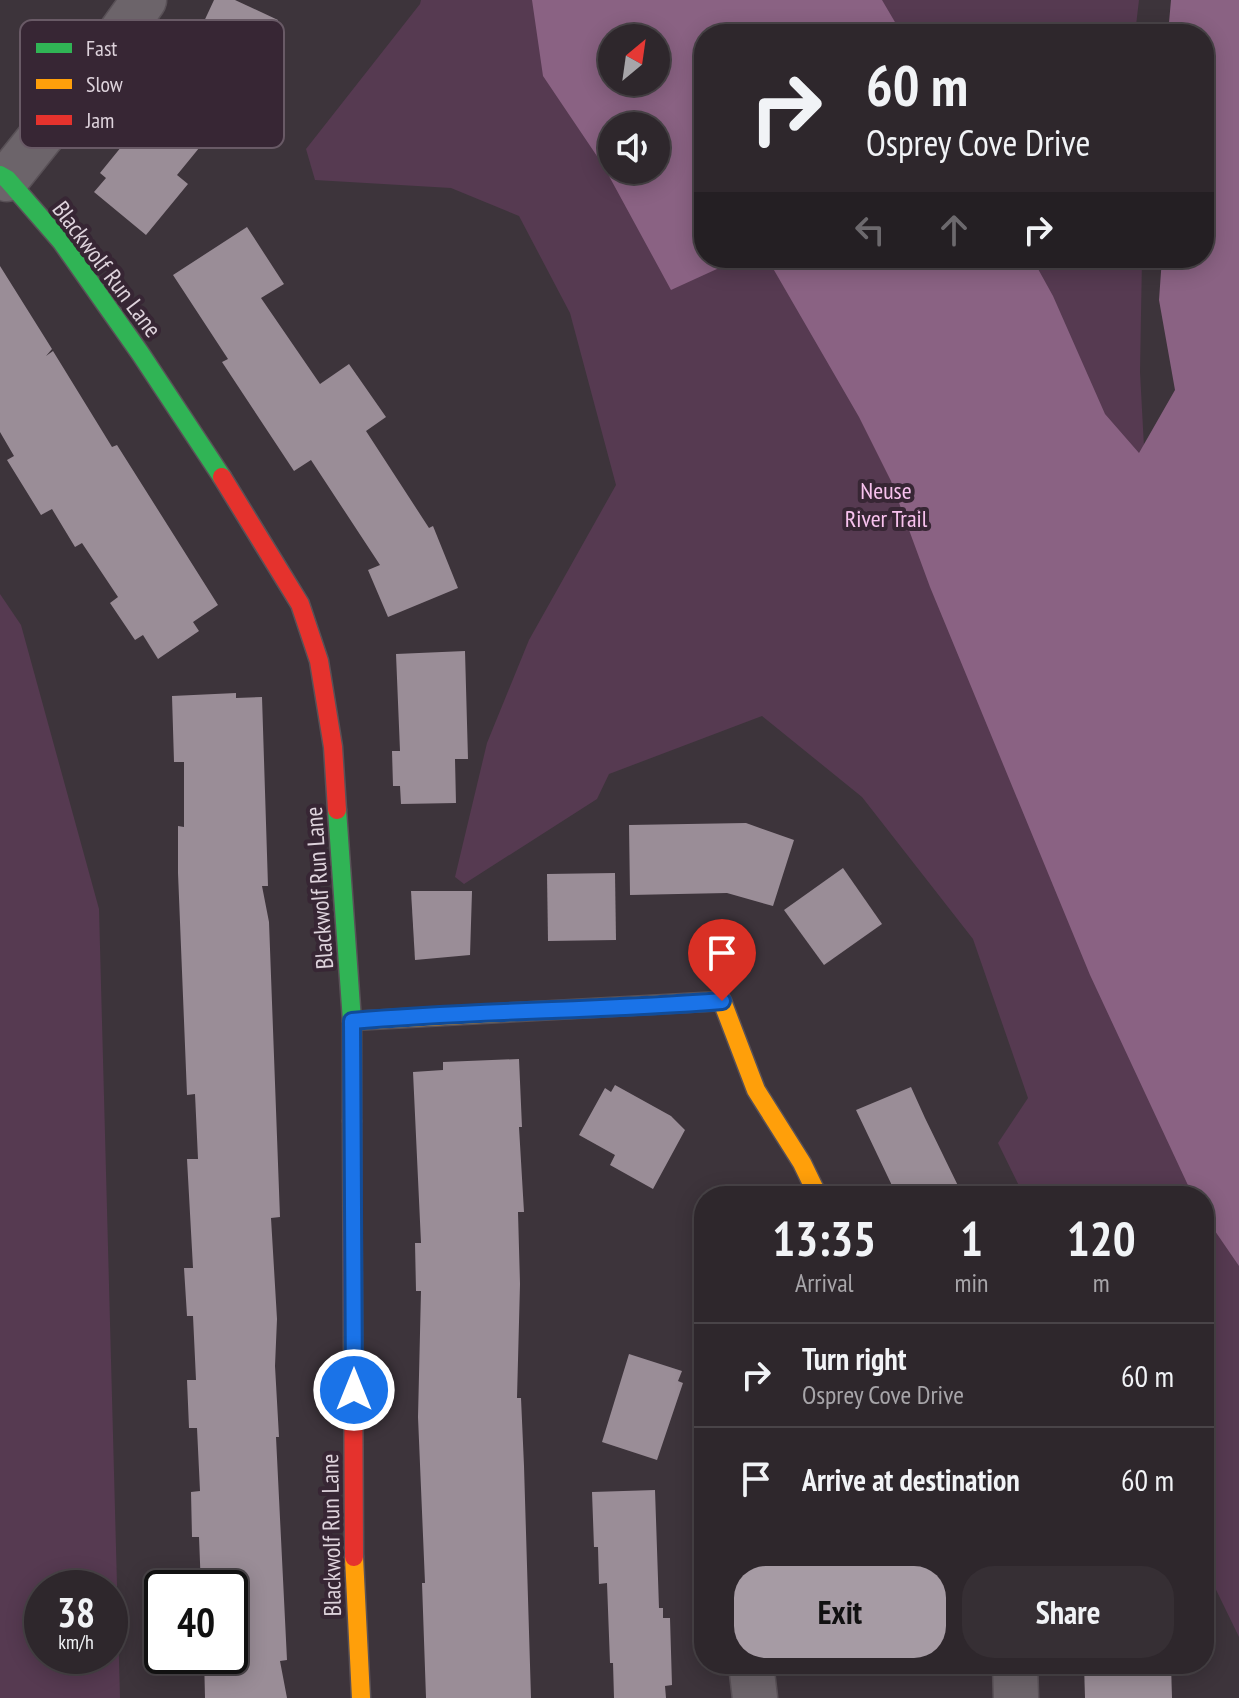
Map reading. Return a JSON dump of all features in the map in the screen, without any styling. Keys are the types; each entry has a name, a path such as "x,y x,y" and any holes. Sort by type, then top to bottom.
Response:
{"street":[{"path":"130,20 144,0"},
{"path":"4,177 28,148"},
{"name":"Blackwolf Run Lane","path":"4,177 61,241 140,353 243,509 300,604 319,661 333,747 352,1021 354,1574 361,1698"},
{"path":"352,1021 437,1014 633,1008 722,1001 756,1090 813,1186"},
{"path":"752,1674 755,1698"},
{"path":"1015,1674 1016,1698"}],"green space":[{"name":"Neuse River Trail","path":"421,0 1139,0 1136,24 694,24 694,268 1142,268 1140,372 1144,447 1239,783 1239,1637 1214,1586 1214,1186 1019,1186 998,1143 1028,1098 973,939 862,797 762,716 609,774 597,799 464,884 455,877 487,743 529,640 616,485 570,313 519,216 451,188 315,180 306,149"},
{"path":"0,594 21,625 99,909 117,1570 24,1570 24,1674 119,1674 120,1698 0,1698"}],"shaded area":[{"path":"532,0 882,0 896,24 694,24 694,268 719,268 671,290 613,184 670,184 670,112 598,112 598,158 543,76"},
{"path":"1171,0 1239,0 1239,1266 1214,1230 1214,1186 1188,1186 1090,975 930,587 891,481 859,417 773,268 1038,268 1105,414 1139,453 1175,390 1159,300 1161,268 1214,268 1214,24 1169,24"}],"building":[{"path":"214,0 235,0 278,20 205,20"},
{"path":"120,148 199,148 177,175 188,184 146,235 94,192 106,178 100,173"},
{"path":"247,227 284,284 261,298 320,384 349,364 386,417 366,431 429,528 433,526 458,588 388,617 368,570 380,565 311,460 294,471 222,362 228,359 173,275"},
{"path":"0,266 52,349 46,356 53,351 112,447 117,445 218,605 193,622 199,631 158,659 143,635 135,640 110,603 118,597 82,543 75,547 52,509 41,515 7,460 14,456 0,432"},
{"path":"465,651 468,759 455,759 456,803 401,804 400,786 393,786 392,751 400,751 396,654"},
{"path":"236,693 236,698 262,697 268,886 262,886 269,922 280,1217 271,1218 277,1319 275,1366 279,1437 276,1437 287,1660 280,1661 287,1698 205,1698 204,1674 248,1674 248,1570 200,1570 199,1537 192,1537 191,1492 200,1491 197,1428 189,1428 187,1380 196,1380 193,1316 187,1316 184,1268 193,1268 187,1159 198,1159 195,1094 187,1095 178,873 178,826 184,827 184,762 174,762 172,696"},
{"path":"746,823 794,840 773,906 727,893 630,895 629,825"},
{"path":"843,868 882,924 824,965 784,910"},
{"path":"615,873 616,940 548,941 547,874"},
{"path":"411,891 472,891 470,955 415,960"},
{"path":"519,1059 524,1212 518,1212 517,1398 521,1398 531,1698 426,1698 418,1417 421,1291 416,1291 415,1243 421,1243 413,1072 443,1070 443,1062"},
{"path":"615,1085 671,1116 685,1130 653,1189 610,1165 615,1155 579,1135 605,1088 611,1092"},
{"path":"911,1087 958,1186 892,1186 856,1110"},
{"path":"629,1354 682,1371 678,1381 683,1383 657,1460 602,1442"},
{"path":"655,1490 659,1608 663,1608 663,1618 670,1618 672,1685 665,1686 666,1698 614,1698 607,1583 599,1584 592,1492"},
{"path":"1084,1674 1171,1674 1172,1698 1085,1698"}],"traffic: fast":[{"path":"0,175 7,179 61,241 222,477"},
{"path":"337,810 352,1021 352,1121"}],"traffic: slow":[{"path":"352,1021 722,1001 756,1090 813,1186"},
{"path":"354,1557 361,1698"}],"traffic: jam":[{"path":"222,477 300,604 319,661 333,747 337,810"},
{"path":"352,1121 354,1557"}],"route":[{"path":"354,1390 352,1021 437,1014 633,1008 722,1001"}]}
